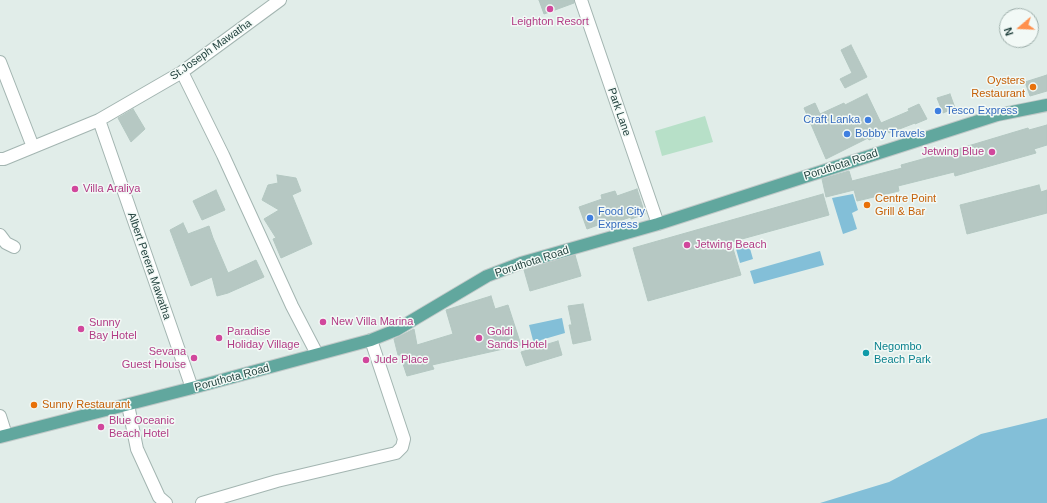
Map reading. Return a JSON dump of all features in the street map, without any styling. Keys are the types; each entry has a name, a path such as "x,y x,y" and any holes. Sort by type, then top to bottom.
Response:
{"main road":[{"name":"Poruthota Road","path":"3,436 128,405 371,340 396,330 494,274 521,263 658,224 997,115 1047,105"}],"street":[{"name":"St.Joseph Mawatha","path":"0,159 4,159 98,120 182,72 280,0"},
{"name":"Park Lane","path":"581,0 658,224"},
{"path":"0,62 33,147"},
{"path":"182,72 223,155 292,306 317,354"},
{"name":"Albert Perera Mawatha","path":"98,120 192,388"},
{"path":"0,235 6,243 14,247"},
{"path":"202,503 277,481 396,453 402,447 404,440 371,340"},
{"path":"128,405 137,449 159,497 166,503"},
{"path":"0,416 3,436"}],"green space":[{"path":"705,116 713,142 662,156 655,131"}],"water":[{"path":"853,194 858,210 852,213 857,229 843,234 832,198"},
{"path":"749,245 753,259 740,263 736,249"},
{"path":"820,251 824,265 754,284 750,271"},
{"path":"562,318 565,333 541,340 542,346 535,348 529,325"},
{"path":"1047,418 1047,503 820,503 889,482 981,434"}],"building":[{"name":"Leighton Resort","path":"539,0 574,0 574,3 544,14"},
{"path":"851,45 867,77 845,88 840,79 852,73 841,50"},
{"path":"1047,75 1047,91 1030,96 1025,82"},
{"path":"867,94 881,123 909,111 908,109 919,104 927,119 889,133 888,131 869,140 868,138 826,159 804,108 815,103 820,114 844,103 845,105"},
{"path":"950,94 955,108 943,113 937,98"},
{"path":"133,109 145,129 131,142 118,118"},
{"path":"1047,125 1047,145 1034,149 1036,153 955,176 954,172 898,186 899,191 857,201 854,190 826,197 822,179 849,171 852,181 902,168 901,165 1028,128 1029,130"},
{"path":"277,175 296,178 301,191 292,195 312,244 281,258 273,239 276,238 264,219 279,210 262,200 268,185 278,183"},
{"path":"1039,185 1041,192 1047,190 1047,213 967,234 960,205"},
{"path":"637,189 645,214 610,224 609,221 587,229 579,207 602,199 601,195 615,191 617,196"},
{"path":"216,190 225,210 202,220 193,201"},
{"name":"Jetwing Beach","path":"823,194 829,215 731,242 741,275 648,301 633,248"},
{"path":"183,223 188,234 209,226 228,273 256,260 264,277 228,293 217,296 212,277 191,286 170,230"},
{"path":"575,255 581,276 530,291 524,270"},
{"name":"Goldi Sands Hotel","path":"491,296 495,309 508,305 521,345 432,365 434,369 407,376 400,355 398,355 394,339 414,329 417,345 453,334 446,310"},
{"path":"583,304 591,340 573,344 569,325 572,325 568,306"},
{"path":"558,341 562,355 526,366 521,352"}],"place":[{"name":"Leighton Resort","path":"550,9"},
{"name":"Oysters Restaurant","path":"1033,87"},
{"name":"Tesco Express","path":"938,111"},
{"name":"Craft Lanka","path":"868,120"},
{"name":"Bobby Travels","path":"847,134"},
{"name":"Jetwing Blue","path":"992,152"},
{"name":"Villa Araliya","path":"75,189"},
{"name":"Centre Point Grill & Bar","path":"867,205"},
{"name":"Food City Express","path":"590,218"},
{"name":"Jetwing Beach","path":"687,245"},
{"name":"New Villa Marina","path":"323,322"},
{"name":"Sunny Bay Hotel","path":"81,329"},
{"name":"Paradise Holiday Village","path":"219,338"},
{"name":"Goldi Sands Hotel","path":"479,338"},
{"name":"Negombo Beach Park","path":"866,353"},
{"name":"Sevana Guest House","path":"194,358"},
{"name":"Jude Place","path":"366,360"},
{"name":"Sunny Restaurant","path":"34,405"},
{"name":"Blue Oceanic Beach Hotel","path":"101,427"}]}
